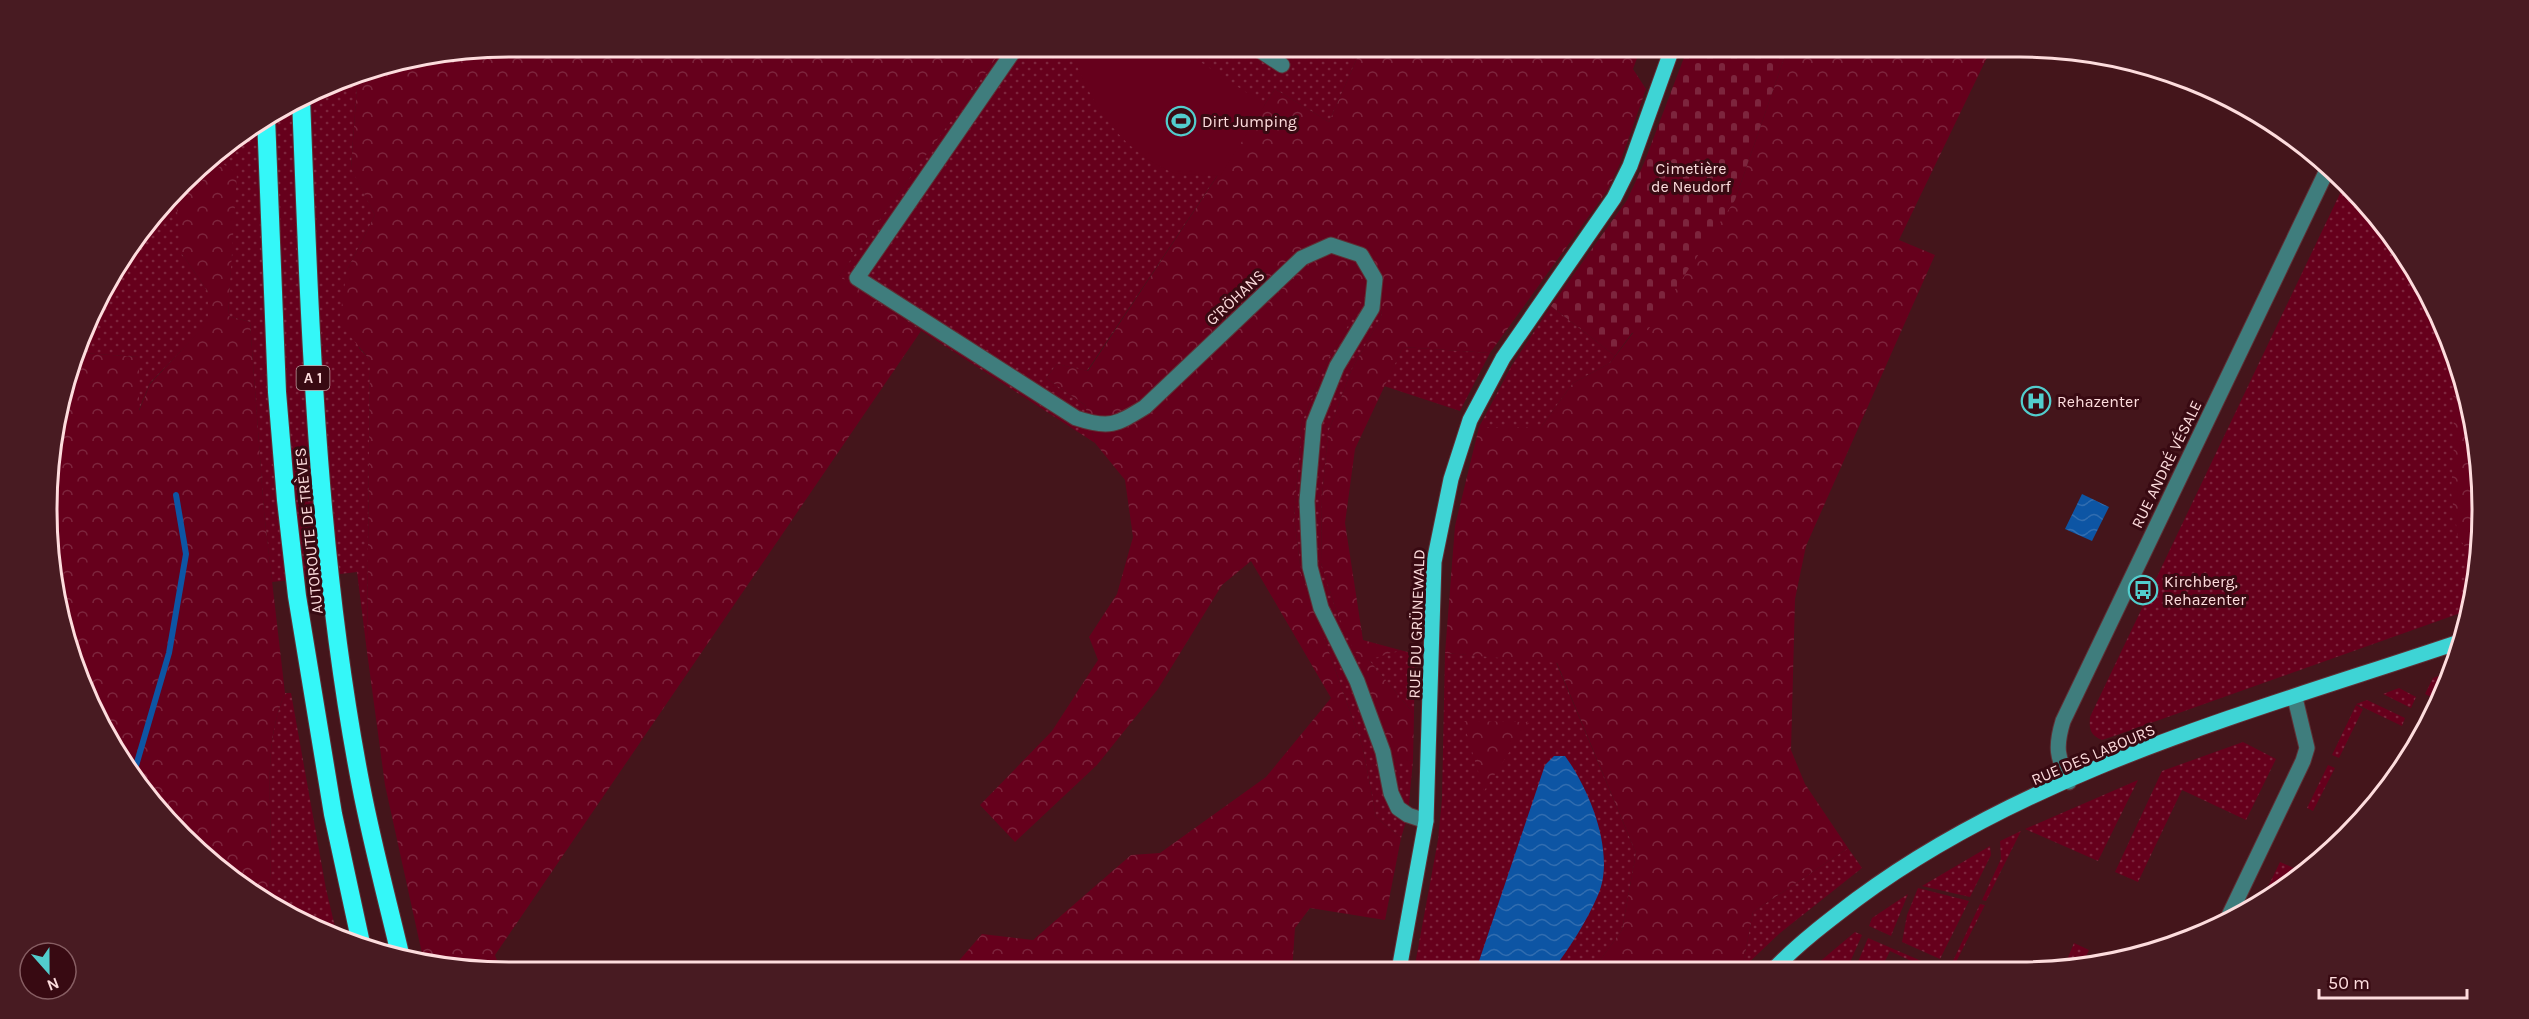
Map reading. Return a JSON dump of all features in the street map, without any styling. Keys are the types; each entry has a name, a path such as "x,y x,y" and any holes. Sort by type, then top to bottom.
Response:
{"highway":[{"name":"AUTOROUTE DE TRÈVES","path":"301,108 314,394 342,655 361,786 399,948"},
{"name":"AUTOROUTE DE TRÈVES","path":"266,128 277,392 286,500 308,660 333,814 359,936"}],"main road":[{"name":"RUE DU GRÜNEWALD","path":"1400,962 1426,821 1434,562 1451,479 1470,420 1503,358 1619,188 1630,166 1669,57"},
{"name":"RUE DES LABOURS","path":"1782,962 1824,924 1876,885 1984,820 2069,782 2166,743 2451,645"}],"street":[{"name":"G'RÖHANS","path":"1009,57 856,278 1076,418 1100,426 1123,421 1145,407 1302,258 1331,245 1362,255 1375,279 1372,308 1337,366 1314,423 1307,501 1310,567 1321,608 1357,681 1383,752 1391,793 1398,808 1408,815 1426,821"},
{"path":"1270,57 1282,65"},
{"name":"RUE ANDRÉ VÉSALE","path":"2069,782 2060,761 2057,743 2063,721 2324,175"},
{"path":"2233,908 2304,761 2307,748 2295,698"}],"green space":[{"path":"997,57 1358,57 1329,122 1275,89 1087,371 1057,364 1046,378 1085,405 1095,443 838,277"},
{"path":"997,57 839,276 921,331 495,955 497,962 422,953 385,785 367,652 370,360 339,323 347,270 375,215 351,168 357,86 360,82 392,72 480,58"},
{"name":"Dirt Jumping","path":"1074,57 1193,57 1265,105 1220,176 1174,173 1150,161 1119,134 1095,102"},
{"path":"1358,57 1637,57 1633,69 1646,89 1619,166 1607,191 1490,353 1403,347 1355,449 1345,523 1363,640 1400,650 1369,660 1414,714 1413,760 1396,764 1361,671 1365,660 1354,651 1337,613 1321,563 1322,497 1328,433 1351,371 1382,315 1375,280 1327,361 1302,422 1294,516 1301,573 1363,748 1376,817 1401,838 1385,920 1310,908 1295,928 1293,962 958,962 982,934 1033,940 1131,855 1160,853 1266,777 1331,698 1251,561 1222,585 1158,689 1097,765 1015,842 980,805 1052,731 1098,660 1089,637 1117,594 1133,537 1125,480 1095,443 1085,405 1046,378 1057,364 1088,371 1275,89 1329,122"},
{"name":"Cimetière de Neudorf","path":"1684,57 1785,57 1735,200 1648,330 1632,333 1615,356 1551,306 1627,200 1644,163"},
{"path":"1785,57 1987,57 1899,240 1935,255 1806,546 1795,599 1791,750 1805,784 1848,848 1753,912 1743,962 1599,962 1622,930 1636,853 1557,663 1445,653 1455,526 1479,427 1541,427 1573,383 1610,363 1735,200"},
{"path":"360,82 357,86 351,167 375,215 347,270 359,348 370,360 367,652 357,572 272,582 264,512 250,322 228,316 236,172 182,254 208,292 209,322 150,383 138,412 139,357 85,353 118,283 133,258 169,211 211,169 258,133 309,104"},
{"path":"223,164 237,173 228,316 250,322 264,512 285,693 272,743 268,892 211,850 169,808 133,761 91,683 72,627 61,569 57,510 61,450 72,392 85,353 139,357 139,411 150,384 208,322 208,292 182,254 176,204"},
{"path":"2341,192 2378,234 2411,283 2438,336 2457,392 2468,450 2472,510 2468,569 2460,613 2102,740 2091,731 2090,717"},
{"path":"1375,279 1382,315 1351,371 1328,433 1322,497 1321,563 1337,613 1366,660 1395,763 1413,760 1408,815 1401,838 1376,817 1363,748 1301,573 1294,516 1302,422 1327,361"},
{"path":"1551,306 1615,356 1610,363 1573,383 1541,427 1479,427 1512,365"},
{"path":"1403,347 1490,353 1460,411 1384,386"},
{"path":"2453,380 2463,421 2471,480 2470,553 2458,537 2451,492 2454,445"},
{"path":"1400,650 1415,654 1414,714 1368,659"},
{"path":"1445,653 1556,662 1636,853 1622,930 1599,962 1415,962 1438,840 1442,799"},
{"path":"2441,675 2431,697 2425,694 2433,678"},
{"path":"2399,688 2416,697 2411,708 2383,694"},
{"path":"285,693 291,693 326,889 335,928 268,892 271,846 270,768 277,718"},
{"path":"2367,700 2405,718 2402,726 2356,704"},
{"path":"2356,705 2363,709 2339,758 2332,755"},
{"path":"1463,721 1529,722 1484,791"},
{"path":"2243,742 2276,759 2246,820 2182,790 2138,882 2115,872 2162,771"},
{"path":"2328,765 2335,768 2313,811 2307,808"},
{"path":"2138,780 2098,861 2025,829"},
{"path":"2021,831 1986,901 1982,900 2001,859 2000,841"},
{"path":"1990,846 1991,855 1970,897 1922,886"},
{"path":"1848,848 1862,868 1780,933 1749,962 1743,962 1753,912"},
{"path":"2280,862 2295,868 2271,886 2267,888"},
{"path":"1918,888 1969,901 1940,959 1902,942 1907,915"},
{"path":"1908,894 1891,936 1869,926 1872,918"},
{"path":"1980,904 1985,905 1956,962 1952,962"},
{"path":"1855,932 1862,935 1850,962 1819,962"},
{"path":"1868,938 1924,962 1913,962 1890,951 1884,962 1858,962"},
{"path":"2074,943 2089,950 2086,957 2067,959"}],"water":[{"path":"2082,494 2109,507 2092,541 2065,529"},
{"path":"1554,756 1565,756 1591,804 1598,823 1604,861 1603,879 1598,895 1578,934 1559,962 1479,962 1545,765"}],"waterway":[{"path":"136,765 169,653 186,554 176,495"}],"place":[{"name":"Dirt Jumping","path":"1181,121"},
{"name":"Rehazenter","path":"2036,401"},
{"name":"Kirchberg, Rehazenter","path":"2143,590"}]}
